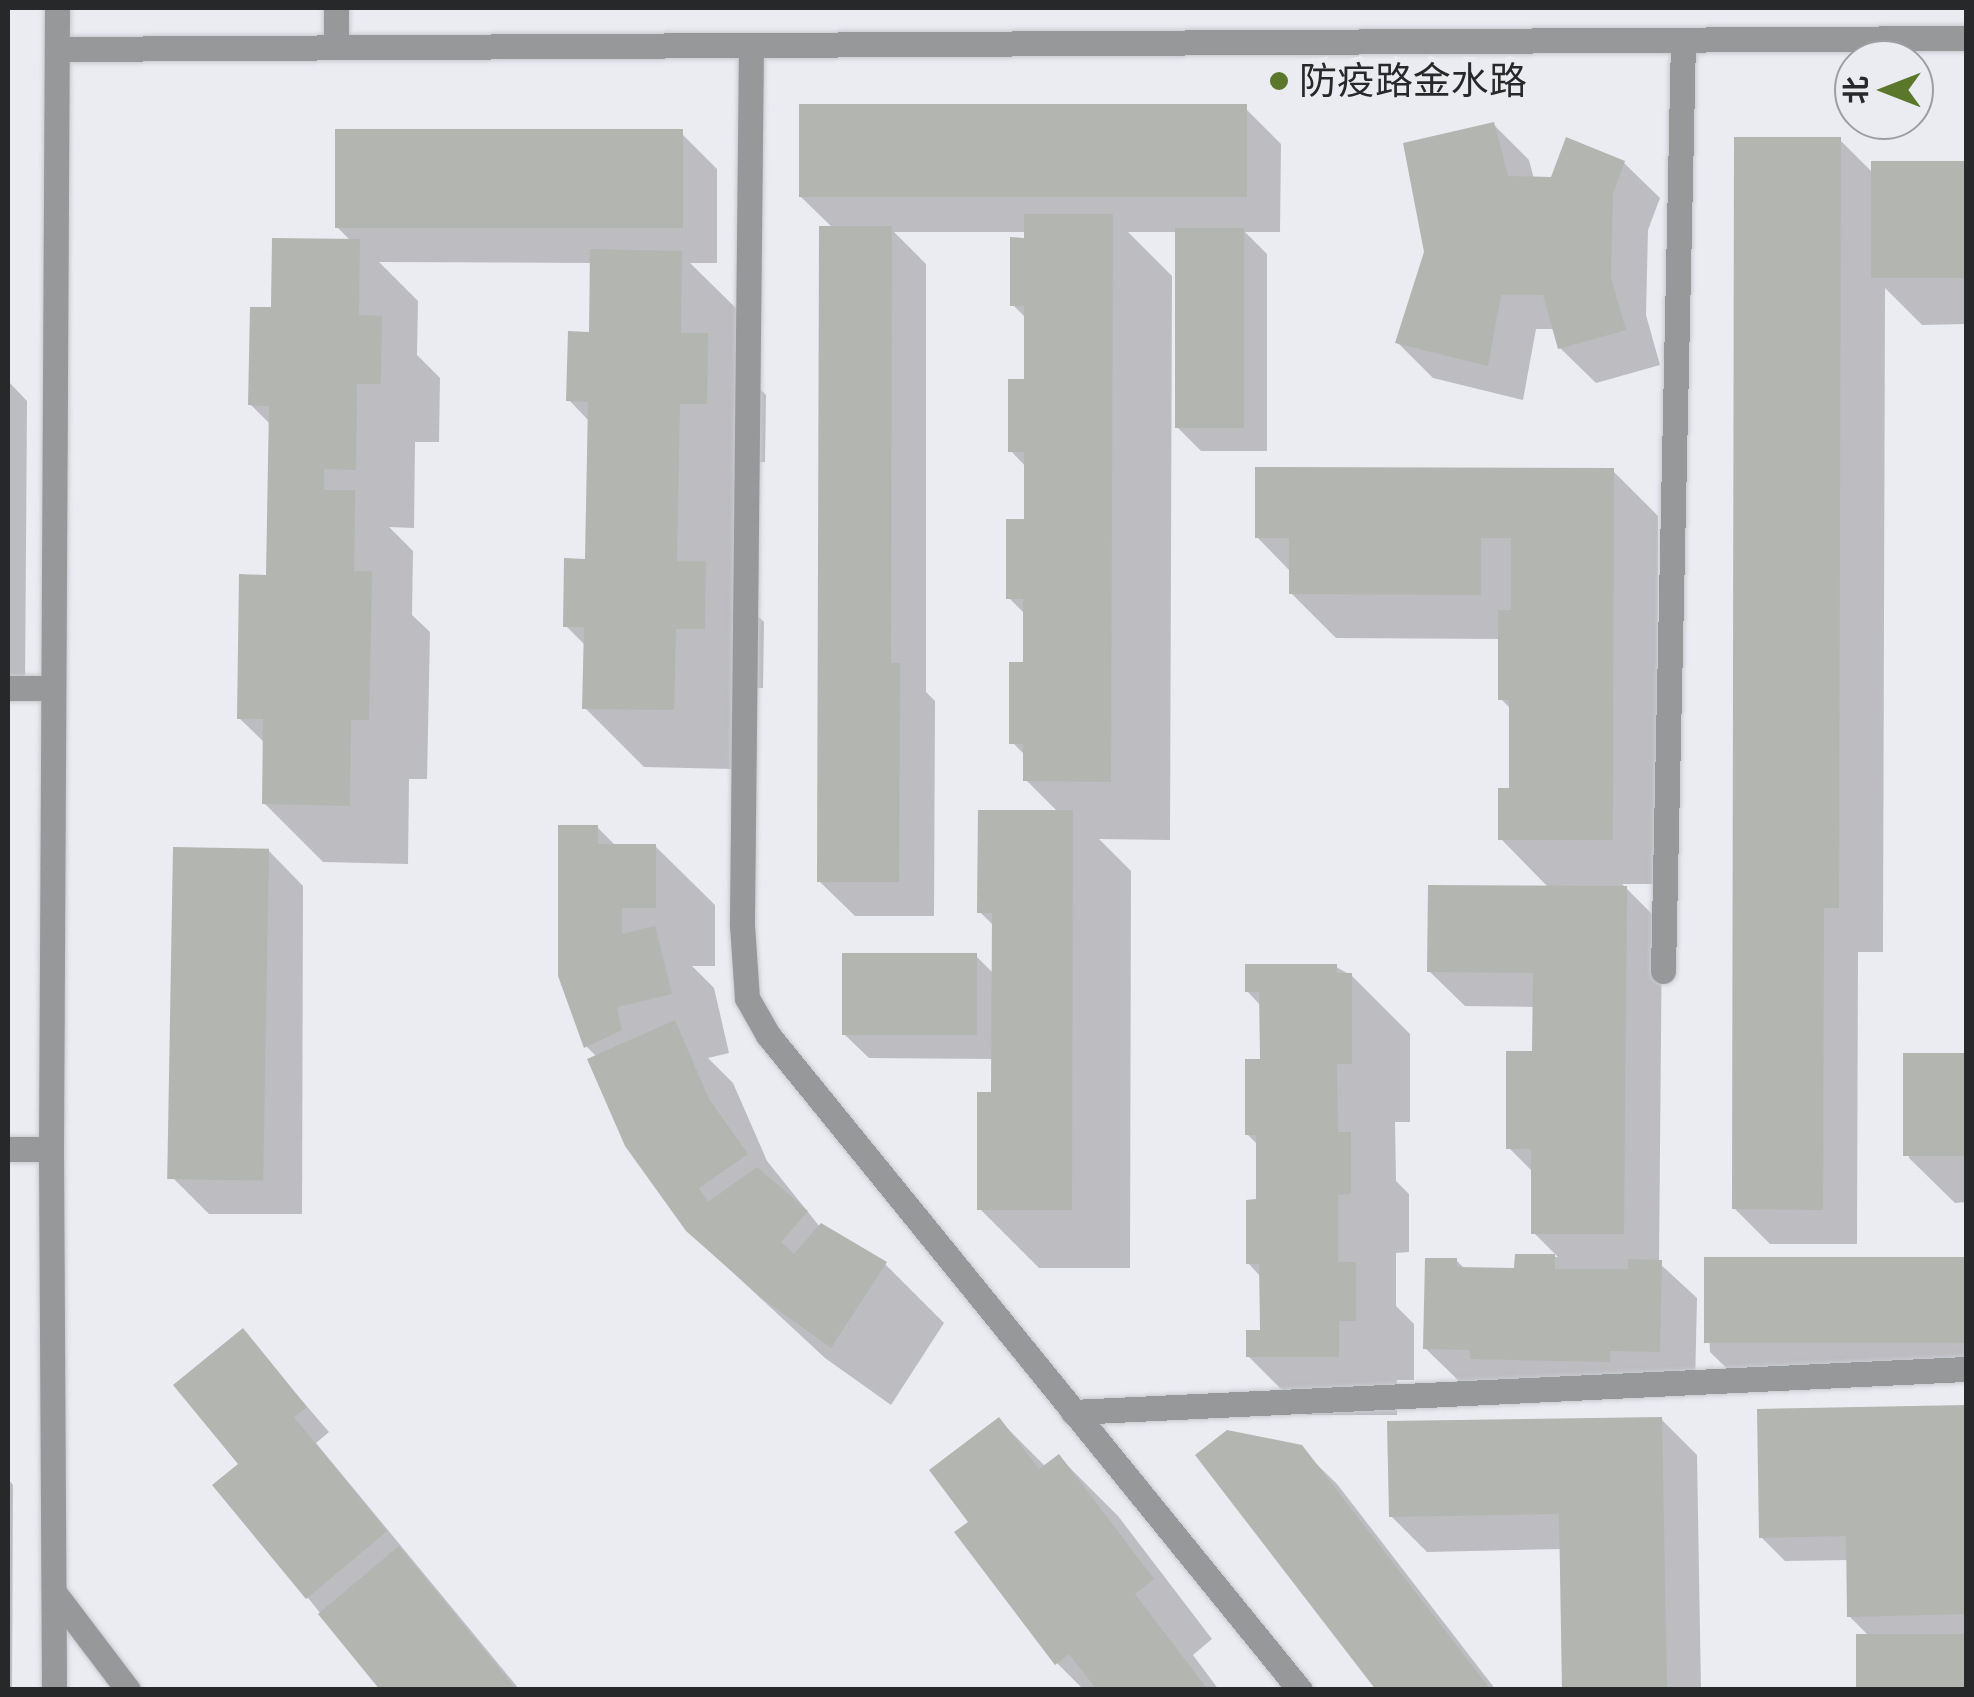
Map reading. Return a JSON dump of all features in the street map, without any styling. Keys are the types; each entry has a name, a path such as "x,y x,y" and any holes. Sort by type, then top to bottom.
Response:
{"street":[{"path":"54,1690 51,1150 58,8"},
{"path":"336,8 336,47"},
{"path":"57,49 1966,38"},
{"path":"1664,971 1684,40"},
{"path":"751,45 742,906 747,998 768,1035 1300,1690"},
{"path":"8,688 53,688"},
{"path":"8,1149 51,1150"},
{"path":"1073,1412 1966,1369"},
{"path":"56,1595 128,1690"}],"building":[{"path":"799,104 1247,104 1247,197 799,197"},
{"path":"1494,122 1508,176 1551,177 1566,137 1625,161 1613,194 1611,278 1626,330 1558,349 1543,295 1501,295 1488,366 1395,343 1424,252 1403,143"},
{"path":"335,129 683,129 683,228 335,228"},
{"path":"1734,137 1834,137 1841,140 1839,908 1824,908 1823,1210 1732,1209"},
{"path":"1871,161 1966,161 1966,278 1871,278"},
{"path":"1024,214 1113,214 1111,782 1023,781 1023,744 1009,744 1009,662 1023,662 1023,599 1006,599 1006,519 1024,519 1024,452 1008,452 1008,379 1024,379 1024,306 1010,306 1010,237 1024,238"},
{"path":"819,226 892,226 891,663 900,663 899,882 817,882"},
{"path":"1175,228 1244,228 1244,428 1175,428"},
{"path":"272,238 360,239 359,315 382,316 381,384 357,384 356,470 324,469 324,490 355,490 354,571 372,571 369,720 351,720 350,806 262,804 263,719 237,719 239,574 266,575 269,406 248,405 250,307 271,307"},
{"path":"590,249 682,251 681,333 708,333 707,404 680,404 677,561 706,561 705,629 676,629 674,710 582,709 584,627 563,627 564,558 585,559 588,402 566,401 568,331 589,332"},
{"path":"1255,467 1614,468 1613,840 1498,840 1498,788 1509,788 1509,700 1498,700 1498,610 1511,610 1511,538 1481,538 1481,595 1289,594 1289,538 1255,538"},
{"path":"978,810 1073,810 1072,1210 977,1210 977,1092 991,1092 992,913 977,913"},
{"path":"558,825 598,825 598,844 656,844 656,908 622,908 622,934 655,926 672,994 617,1007 622,1030 584,1048 558,976"},
{"path":"173,847 269,849 263,1181 167,1179"},
{"path":"1428,885 1627,886 1624,1234 1531,1234 1531,1149 1506,1149 1506,1051 1532,1051 1533,973 1427,972"},
{"path":"842,953 977,953 977,1035 842,1035"},
{"path":"1245,964 1337,964 1337,973 1352,973 1352,1064 1337,1064 1338,1132 1351,1132 1351,1194 1338,1195 1338,1262 1356,1262 1356,1321 1339,1321 1339,1357 1246,1357 1246,1330 1260,1330 1259,1264 1246,1264 1246,1200 1256,1199 1256,1135 1245,1135 1245,1059 1260,1059 1259,992 1245,992"},
{"path":"675,1020 709,1099 748,1154 699,1188 708,1202 757,1167 808,1211 781,1242 794,1254 821,1223 887,1262 831,1348 763,1299 686,1231 625,1146 587,1059"},
{"path":"1903,1053 1966,1053 1966,1156 1903,1156"},
{"path":"1515,1254 1555,1254 1555,1269 1628,1269 1628,1259 1662,1260 1660,1352 1610,1351 1610,1362 1470,1359 1470,1350 1423,1349 1425,1258 1457,1258 1457,1267 1514,1268"},
{"path":"1704,1257 1966,1257 1966,1343 1704,1343"},
{"path":"243,1328 307,1407 294,1417 387,1531 306,1599 212,1485 238,1464 173,1385"},
{"path":"1966,1405 1966,1614 1847,1617 1846,1536 1759,1538 1757,1409"},
{"path":"999,1417 1039,1469 1059,1454 1154,1579 1135,1594 1208,1690 1097,1690 1069,1654 1055,1665 954,1532 968,1522 929,1470"},
{"path":"1662,1417 1667,1690 1562,1690 1559,1514 1389,1517 1387,1421"},
{"path":"1227,1430 1302,1445 1491,1690 1376,1690 1195,1455"},
{"path":"399,1546 517,1690 380,1690 318,1614"},
{"path":"1856,1634 1966,1634 1966,1690 1856,1690"}],"place":[{"name":"防疫路金水路","path":"1279,81"}]}
